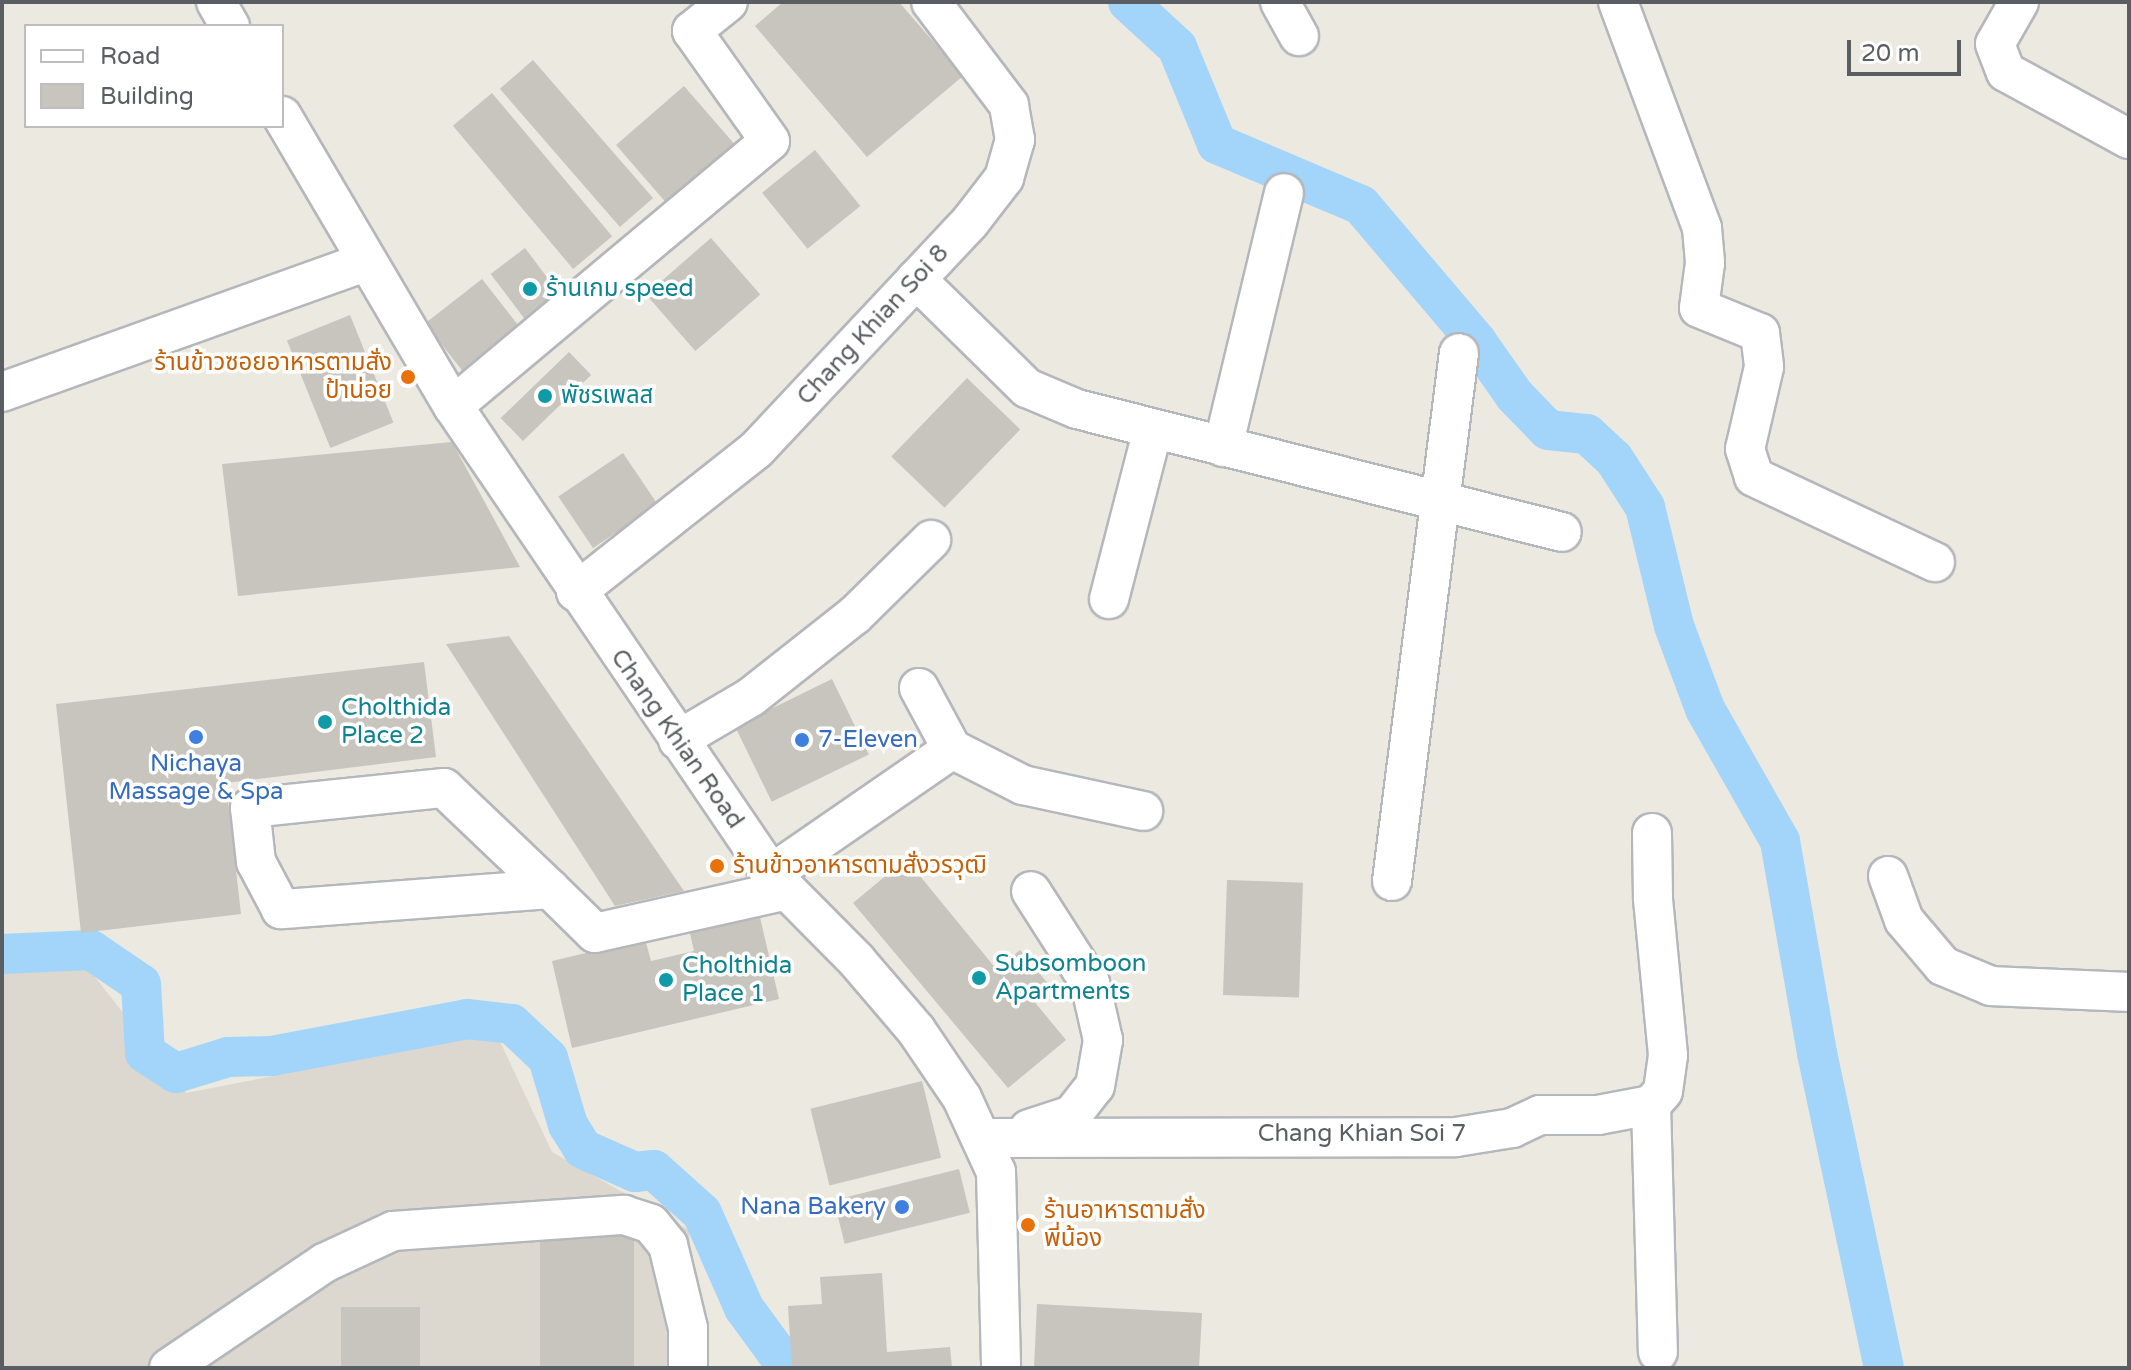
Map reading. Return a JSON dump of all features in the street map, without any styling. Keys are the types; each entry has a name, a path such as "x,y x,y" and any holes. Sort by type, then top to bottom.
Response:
{"street":[{"path":"216,2 229,24"},
{"path":"453,406 770,141 692,31 728,2"},
{"name":"Chang Khian Soi 8","path":"576,592 756,450 916,279 1004,178 1015,140 1009,105 931,2"},
{"path":"1280,2 1299,36"},
{"path":"1618,2 1702,228 1705,263 1699,308 1760,333 1764,367 1745,449 1754,477 1935,562"},
{"path":"2019,2 1995,44 2006,72 2129,139"},
{"name":"Chang Khian Road","path":"284,119 453,406 576,592 777,883 857,961 916,1030 983,1138 996,1172 1000,1207 1001,1368"},
{"path":"1223,447 1284,193"},
{"path":"2,392 366,262"},
{"path":"916,279 1027,388 1077,409 1562,532"},
{"path":"1392,881 1459,353"},
{"path":"1109,599 1153,429"},
{"path":"678,740 774,679 855,615 931,540"},
{"path":"919,688 952,749 1023,785 1143,811"},
{"path":"550,889 281,909 256,862 250,808 444,788 550,889 595,933 777,883 952,749"},
{"path":"1652,833 1653,898 1668,1055 1663,1091 1651,1105 1658,1352"},
{"path":"1888,876 1904,920 1943,966 1991,986 2129,992"},
{"path":"983,1138 1072,1115 1095,1086 1103,1040 1090,983 1031,891"},
{"name":"Chang Khian Soi 7","path":"983,1138 1456,1137 1512,1128 1540,1115 1598,1115 1651,1105"},
{"path":"169,1368 324,1263 393,1231 624,1215 651,1224 668,1245 688,1328 688,1368"}],"shaded area":[{"path":"2,960 88,968 186,1093 496,1033 552,1152 689,1230 700,1368 2,1368"}],"building":[{"path":"783,2 899,2 963,76 867,157 755,26"},
{"path":"533,60 653,198 620,227 500,89"},
{"path":"684,86 736,146 669,205 616,145"},
{"path":"492,93 612,236 573,269 453,126"},
{"path":"815,150 860,206 807,249 762,193"},
{"path":"711,238 760,295 695,351 646,294"},
{"name":"ร้านเกม speed","path":"525,248 568,305 533,331 491,274"},
{"path":"482,279 524,333 467,377 425,323"},
{"path":"350,315 393,423 330,448 287,340"},
{"name":"พัชรเพลส","path":"569,352 591,375 523,441 501,418"},
{"path":"967,378 1020,429 945,508 891,456"},
{"path":"452,442 520,567 238,596 222,464"},
{"path":"623,453 658,504 593,548 558,497"},
{"path":"509,636 684,891 615,906 446,644"},
{"path":"424,662 436,757 226,783 241,914 81,933 56,704"},
{"name":"7-Eleven","path":"832,679 869,754 772,802 735,726"},
{"name":"Subsomboon Apartments","path":"906,859 997,970 1020,950 1050,986 1033,1000 1066,1040 1008,1088 853,903"},
{"path":"1227,880 1303,883 1299,998 1223,995"},
{"name":"Cholthida Place 1","path":"759,913 779,999 572,1048 552,961 645,939 651,961 694,951 689,929"},
{"path":"922,1081 941,1158 830,1185 810,1109"},
{"name":"Nana Bakery","path":"959,1169 970,1213 845,1244 834,1200"},
{"path":"540,1228 634,1228 634,1368 540,1368"},
{"path":"882,1273 887,1352 950,1347 952,1368 792,1368 788,1306 822,1304 820,1277"},
{"path":"1037,1304 1202,1313 1199,1368 1034,1368"},
{"path":"341,1307 420,1307 420,1368 341,1368"}],"waterway":[{"path":"1128,2 1177,47 1217,144 1361,205 1477,342 1515,396 1548,430 1587,434 1614,459 1645,507 1674,626 1705,709 1780,841 1817,1053 1884,1368"},
{"path":"2,954 91,950 141,984 145,1053 176,1073 228,1057 272,1056 467,1019 512,1024 548,1058 568,1125 583,1149 635,1172 654,1170 702,1213 744,1308 782,1360 782,1368"}],"place":[{"name":"ร้านเกม speed","path":"530,289"},
{"name":"ร้านข้าวซอยอาหารตามสั่ง ป้าน่อย","path":"408,377"},
{"name":"พัชรเพลส","path":"545,396"},
{"name":"Cholthida Place 2","path":"325,722"},
{"name":"Nichaya Massage & Spa","path":"196,737"},
{"name":"7-Eleven","path":"802,740"},
{"name":"ร้านข้าวอาหารตามสั่งวรวุฒิ","path":"717,866"},
{"name":"Subsomboon Apartments","path":"979,978"},
{"name":"Cholthida Place 1","path":"666,980"},
{"name":"Nana Bakery","path":"902,1207"},
{"name":"ร้านอาหารตามสั่ง พี่น้อง","path":"1028,1225"}]}
